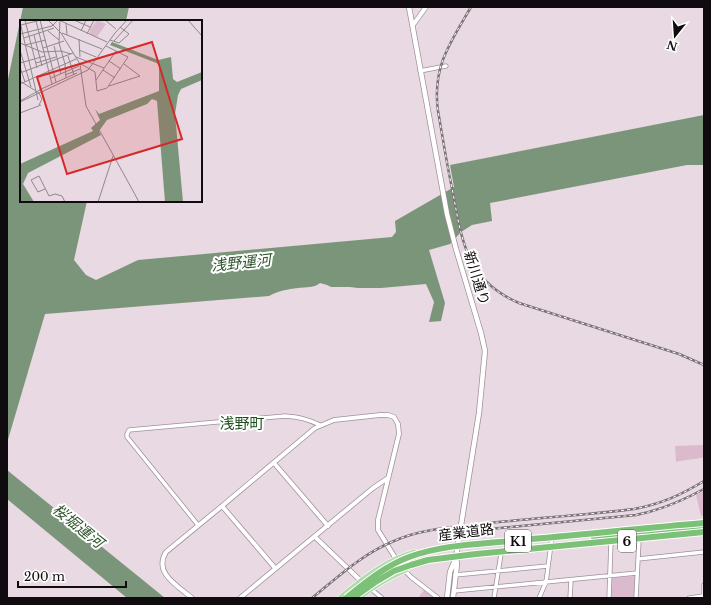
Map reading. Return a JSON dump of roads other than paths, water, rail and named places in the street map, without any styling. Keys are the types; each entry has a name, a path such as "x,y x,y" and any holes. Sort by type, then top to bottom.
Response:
{"highway":[{"name":"K1","path":"346,598 381,571 405,559 431,550 704,522"},
{"path":"476,554 492,550 594,537 633,528"},
{"path":"478,544 512,545 660,531 704,530"},
{"name":"K1","path":"353,598 384,576 406,566 428,560 704,530"}],"main road":[{"name":"新川通り","path":"409,7 447,214 483,338 485,351 476,434 456,558 450,572 447,598"},
{"name":"産業道路","path":"340,598 360,581 379,568 407,554 431,548 458,544 704,522"},
{"name":"産業道路","path":"359,598 395,574 432,561 639,540 704,530"},
{"name":"新川通り","path":"453,598 457,564 456,558"}],"street":[{"path":"412,25 426,7"},
{"path":"420,71 446,66"},
{"path":"192,598 168,578 164,572 162,564 163,556 166,552 315,428 334,420 380,415 394,417 398,424 398,434 378,520 378,530 396,560 404,570 438,598"},
{"path":"198,525 127,437 129,430 285,416 299,418 320,425"},
{"path":"274,463 328,526"},
{"path":"240,598 373,488 388,478"},
{"path":"222,506 275,568"},
{"path":"315,536 360,581 382,598"},
{"path":"539,598 546,582 552,536"},
{"path":"636,598 639,540"},
{"path":"609,598 611,542"},
{"path":"638,558 704,552"},
{"path":"494,598 501,554"},
{"path":"455,575 548,566"},
{"path":"454,591 637,573"},
{"path":"570,598 571,580"},
{"path":"689,598 704,596 704,585"}],"water":[{"path":"23,7 129,7 126,20 20,20"},
{"name":"浅野運河","path":"20,21 20,202 87,202 74,260 86,275 96,280 138,260 392,237 396,232 395,221 454,187 450,165 704,115 704,165 687,165 490,203 492,221 472,225 461,232 450,244 429,250 445,303 441,321 429,322 434,302 426,284 381,288 358,288 331,287 320,283 313,287 283,290 269,296 45,314 7,443 7,84"},
{"path":"7,470 165,598 127,598 7,499"}],"railway":[{"path":"471,7 444,56 440,68 437,95 438,111 445,152 460,228 464,244 478,271 488,283 502,294 519,303 679,354 704,365"},
{"path":"312,598 371,552 394,541 417,533 507,521 634,509 670,498 687,491 704,481"},
{"path":"480,530 636,515 671,505 704,489"}],"district":[{"name":"浅野町","path":"242,424"}],"water label":[{"name":"桜堀運河","path":"78,526"}]}
